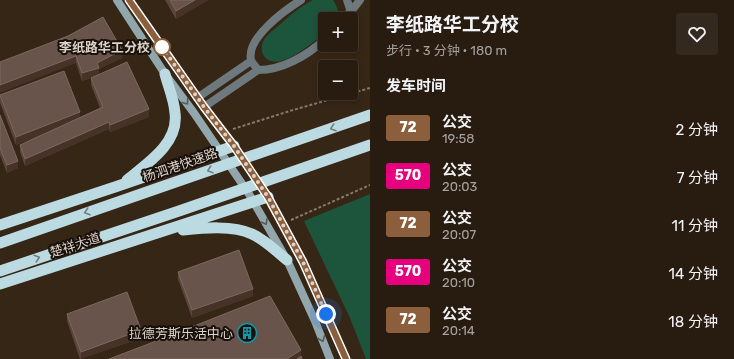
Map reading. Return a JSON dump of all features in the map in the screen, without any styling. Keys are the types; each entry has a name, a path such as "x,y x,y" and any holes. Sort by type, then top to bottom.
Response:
{"highway":[{"path":"118,186 161,152 173,133 176,122 175,113 164,74"},
{"name":"杨泗港快速路","path":"0,243 370,115"},
{"path":"0,271 370,145"},
{"path":"0,225 234,146"},
{"path":"159,233 268,197"},
{"path":"159,233 197,228 226,228 245,231 261,239 287,260"},
{"name":"楚祥大道","path":"0,284 159,233"}],"main road":[{"path":"117,0 164,74 194,113 254,202 287,260 330,359"},
{"path":"129,0 197,98 234,146 268,197 303,262 346,359"}],"street":[{"path":"258,70 251,61 252,46 260,34 283,13 301,0"},
{"path":"347,0 350,9 349,12"},
{"path":"351,12 360,0"},
{"path":"204,107 258,70 273,69 296,60 318,45"},
{"path":"197,98 251,61"}],"path":[{"path":"223,132 370,88"},
{"path":"282,224 370,185"}],"green space":[{"path":"313,0 333,0 338,12 318,12 318,38 305,49 286,59 278,62 270,61 264,56 262,51 262,45 265,38 303,6"},
{"path":"370,194 370,359 366,359 350,318 304,221"}],"building":[{"path":"170,0 195,0 176,11"},
{"path":"103,17 122,50 97,63 99,68 82,73 76,56 0,85 0,62 68,36"},
{"path":"127,62 149,109 110,125 109,122 25,159 20,145 103,107 91,78"},
{"path":"64,71 80,112 16,137 0,95"},
{"path":"0,115 18,161 7,165 0,148"},
{"path":"239,250 253,289 192,310 178,272"},
{"path":"127,292 141,330 81,352 67,314"},
{"name":"拉德芳斯乐活中心","path":"270,296 301,350 287,359 109,359 151,343"}],"bus line":[{"name":"72","path":"129,0 204,107 234,146 268,197 303,262 346,359"}],"place":[{"name":"李纸路华工分校","path":"162,47"},
{"name":"拉德芳斯乐活中心","path":"247,333"}],"route":[{"path":"162,47 204,107 234,146 268,197 303,262 326,314"}]}
